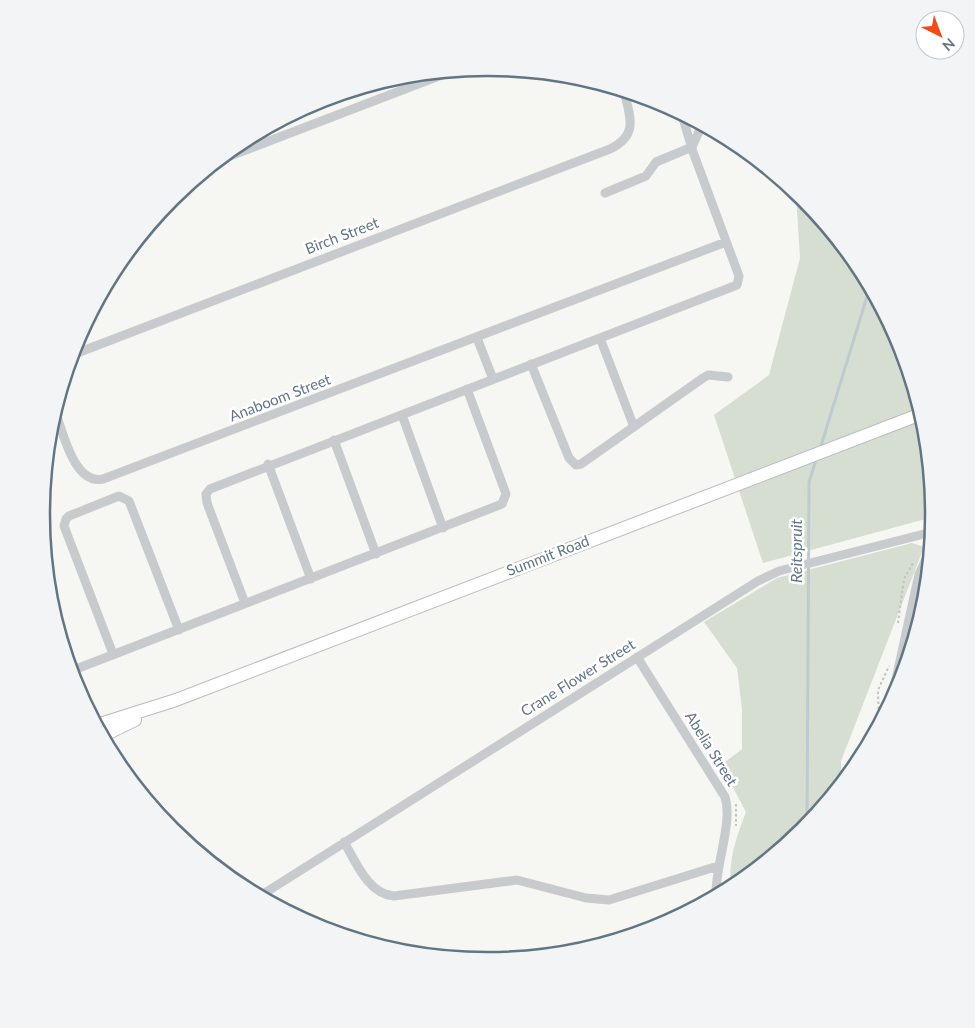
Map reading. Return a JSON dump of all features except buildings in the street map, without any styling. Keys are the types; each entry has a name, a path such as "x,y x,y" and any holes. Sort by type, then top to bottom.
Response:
{"main road":[{"name":"Summit Road","path":"103,723 176,700 914,417"},
{"name":"Summit Road","path":"109,733 176,700"}],"street":[{"path":"255,143 425,81"},
{"name":"Birch Street","path":"81,353 599,153 623,142 631,124 626,99"},
{"path":"245,603 206,494 210,489 268,464 402,415 735,286 739,276 685,124"},
{"path":"606,193 646,176 656,162 692,147 699,131"},
{"name":"Anaboom Street","path":"60,422 81,472 98,480 109,478 726,242"},
{"path":"477,338 493,379"},
{"path":"600,338 634,427"},
{"path":"531,364 573,463 581,464 708,375 728,377"},
{"path":"78,668 498,507 505,502 506,497 467,389"},
{"path":"402,415 443,528"},
{"path":"334,440 376,554"},
{"path":"268,464 311,578"},
{"path":"113,654 64,526 69,516 104,501 123,496 129,501 179,630"},
{"name":"Crane Flower Street","path":"267,892 758,581 776,572 924,534"},
{"path":"910,625 921,569"},
{"name":"Abelia Street","path":"637,657 724,794 727,816 718,866 717,887"},
{"path":"344,842 374,889 384,895 394,896 517,880 586,898 609,900 619,899 718,866"}],"path":[{"path":"897,627 904,579 915,561"},
{"path":"879,710 878,690 891,662"}],"shaded area":[{"name":"Reitspruit","path":"797,205 835,248 851,271 880,320 892,347 902,373 917,429 924,485 925,519 763,563 714,415 769,375 800,258"},
{"path":"912,543 924,547 841,761 841,771 797,823 776,843 730,879 736,840 746,812 721,765 742,749 742,709 737,668 704,622 777,578"}],"waterway":[{"name":"Reitspruit","path":"820,449 867,297"},
{"name":"Reitspruit","path":"807,812 809,482 817,457"}]}
